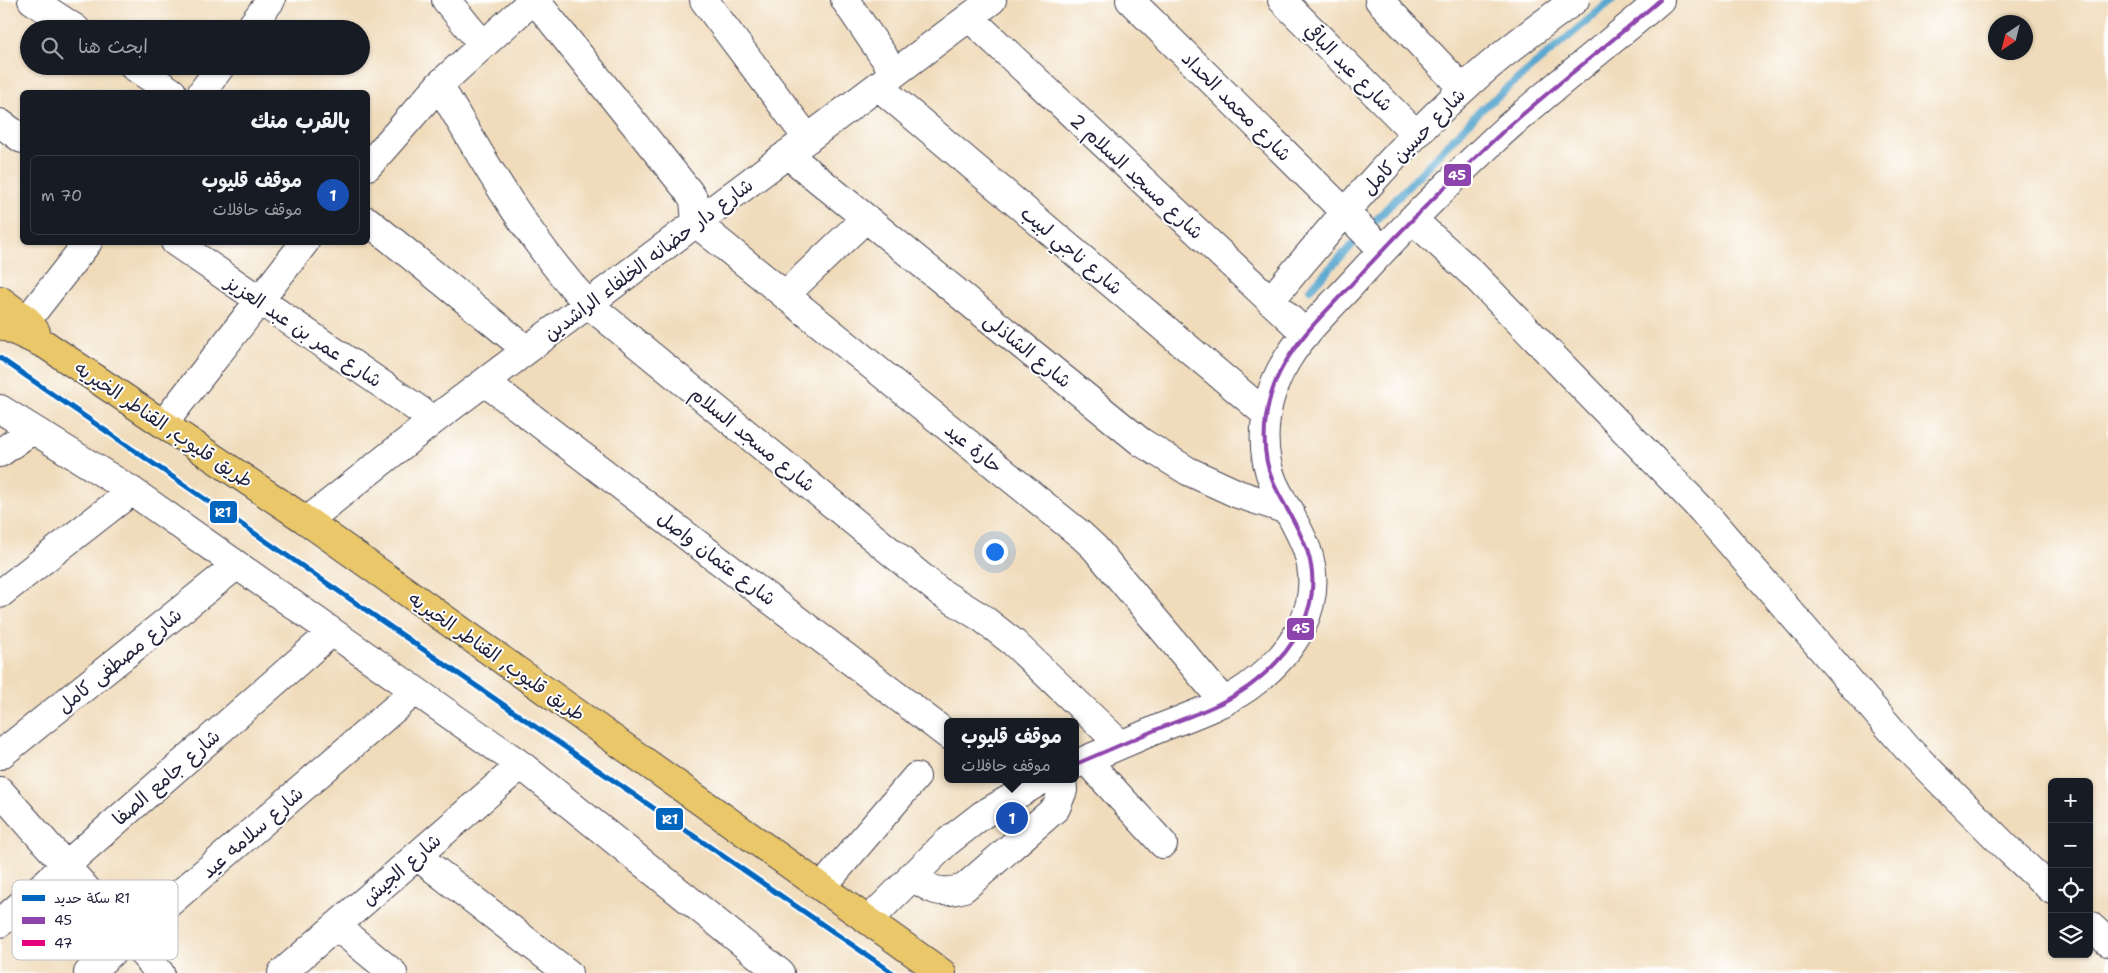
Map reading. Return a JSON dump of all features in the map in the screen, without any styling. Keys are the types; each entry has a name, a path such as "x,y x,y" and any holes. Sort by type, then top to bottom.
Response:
{"main road":[{"name":"طريق قليوب, القناطر الخيريه","path":"0,300 27,320 46,345"},
{"name":"طريق قليوب, القناطر الخيريه","path":"0,324 46,345 307,521 942,973"}],"street":[{"path":"32,0 62,20"},
{"path":"256,20 271,0"},
{"path":"446,0 480,41"},
{"path":"480,41 506,0"},
{"path":"370,164 480,41 534,0 689,192 694,200 696,223"},
{"name":"شارع الشاذلى","path":"704,0 798,146 866,218 1141,442 1188,471 1238,494 1290,511"},
{"name":"شارع ناجي لبيب","path":"845,0 886,80 1266,414"},
{"name":"شارع دار حضانه الخلفاء الراشدين","path":"307,521 434,420 992,0"},
{"name":"شارع محمد الحداد","path":"1130,0 1383,250"},
{"name":"شارع عبد الباقي","path":"1282,0 1416,134"},
{"path":"1379,0 1462,89"},
{"path":"1163,844 1081,762 1120,744 1224,702 1249,686 1271,667 1304,624 1312,600 1312,575 1307,551 1290,511 1273,481 1265,448 1266,414 1277,378 1288,358 1306,334 1412,219 1496,138 1660,0"},
{"name":"شارع حسين كامل","path":"1270,301 1344,213 1416,134 1462,89 1563,3"},
{"name":"شارع مسجد السلام 2","path":"969,18 1306,334"},
{"path":"146,75 169,90"},
{"path":"204,90 215,75"},
{"name":"شارع مسجد السلام","path":"439,85 510,206 566,281 588,304 940,592 982,618 1014,643 1120,744"},
{"path":"0,123 20,138"},
{"path":"785,295 866,218"},
{"path":"1412,219 1473,274 1702,510 1907,748 2048,886"},
{"path":"370,223 527,350"},
{"name":"حارة عيد","path":"696,223 1081,535 1094,547 1224,702"},
{"path":"27,320 86,245"},
{"name":"شارع عمر بن عبد العزيز","path":"179,245 434,420"},
{"path":"164,423 303,245"},
{"name":"شارع عثمان واصل","path":"485,382 944,731"},
{"path":"0,409 132,490 521,766 780,973"},
{"path":"0,453 32,430"},
{"path":"0,594 132,490"},
{"name":"شارع مصطفى كامل","path":"0,755 237,565"},
{"name":"شارع جامع الصفا","path":"48,880 332,632"},
{"name":"شارع سلامه عيد","path":"178,896 415,691"},
{"name":"شارع الجيش","path":"282,973 521,766"},
{"path":"822,887 916,777"},
{"path":"869,920 946,843 1024,783"},
{"path":"912,875 925,886 938,891 951,892 964,888 1056,808 1064,790 1063,783"},
{"path":"0,791 77,880"},
{"path":"417,856 568,973"},
{"name":"شارع جامع الصفا","path":"0,923 12,912"},
{"path":"336,926 393,973"},
{"path":"2093,928 2108,942"},
{"name":"شارع سلامه عيد","path":"88,973 104,960"},
{"path":"149,960 160,973"}],"waterway":[{"path":"1310,289 1481,110 1612,0"}],"rail line":[{"name":"R1","path":"0,358 893,973"}],"transit line":[{"name":"45","path":"1079,763 1205,710 1238,694 1264,674 1291,644 1301,628 1308,610 1312,591 1312,571 1307,550 1273,482 1265,451 1266,418 1269,402 1280,372 1288,358 1312,326 1391,241 1477,156 1556,86 1660,0"}],"place":[{"name":"موقف قليوب","path":"1012,818"}]}
